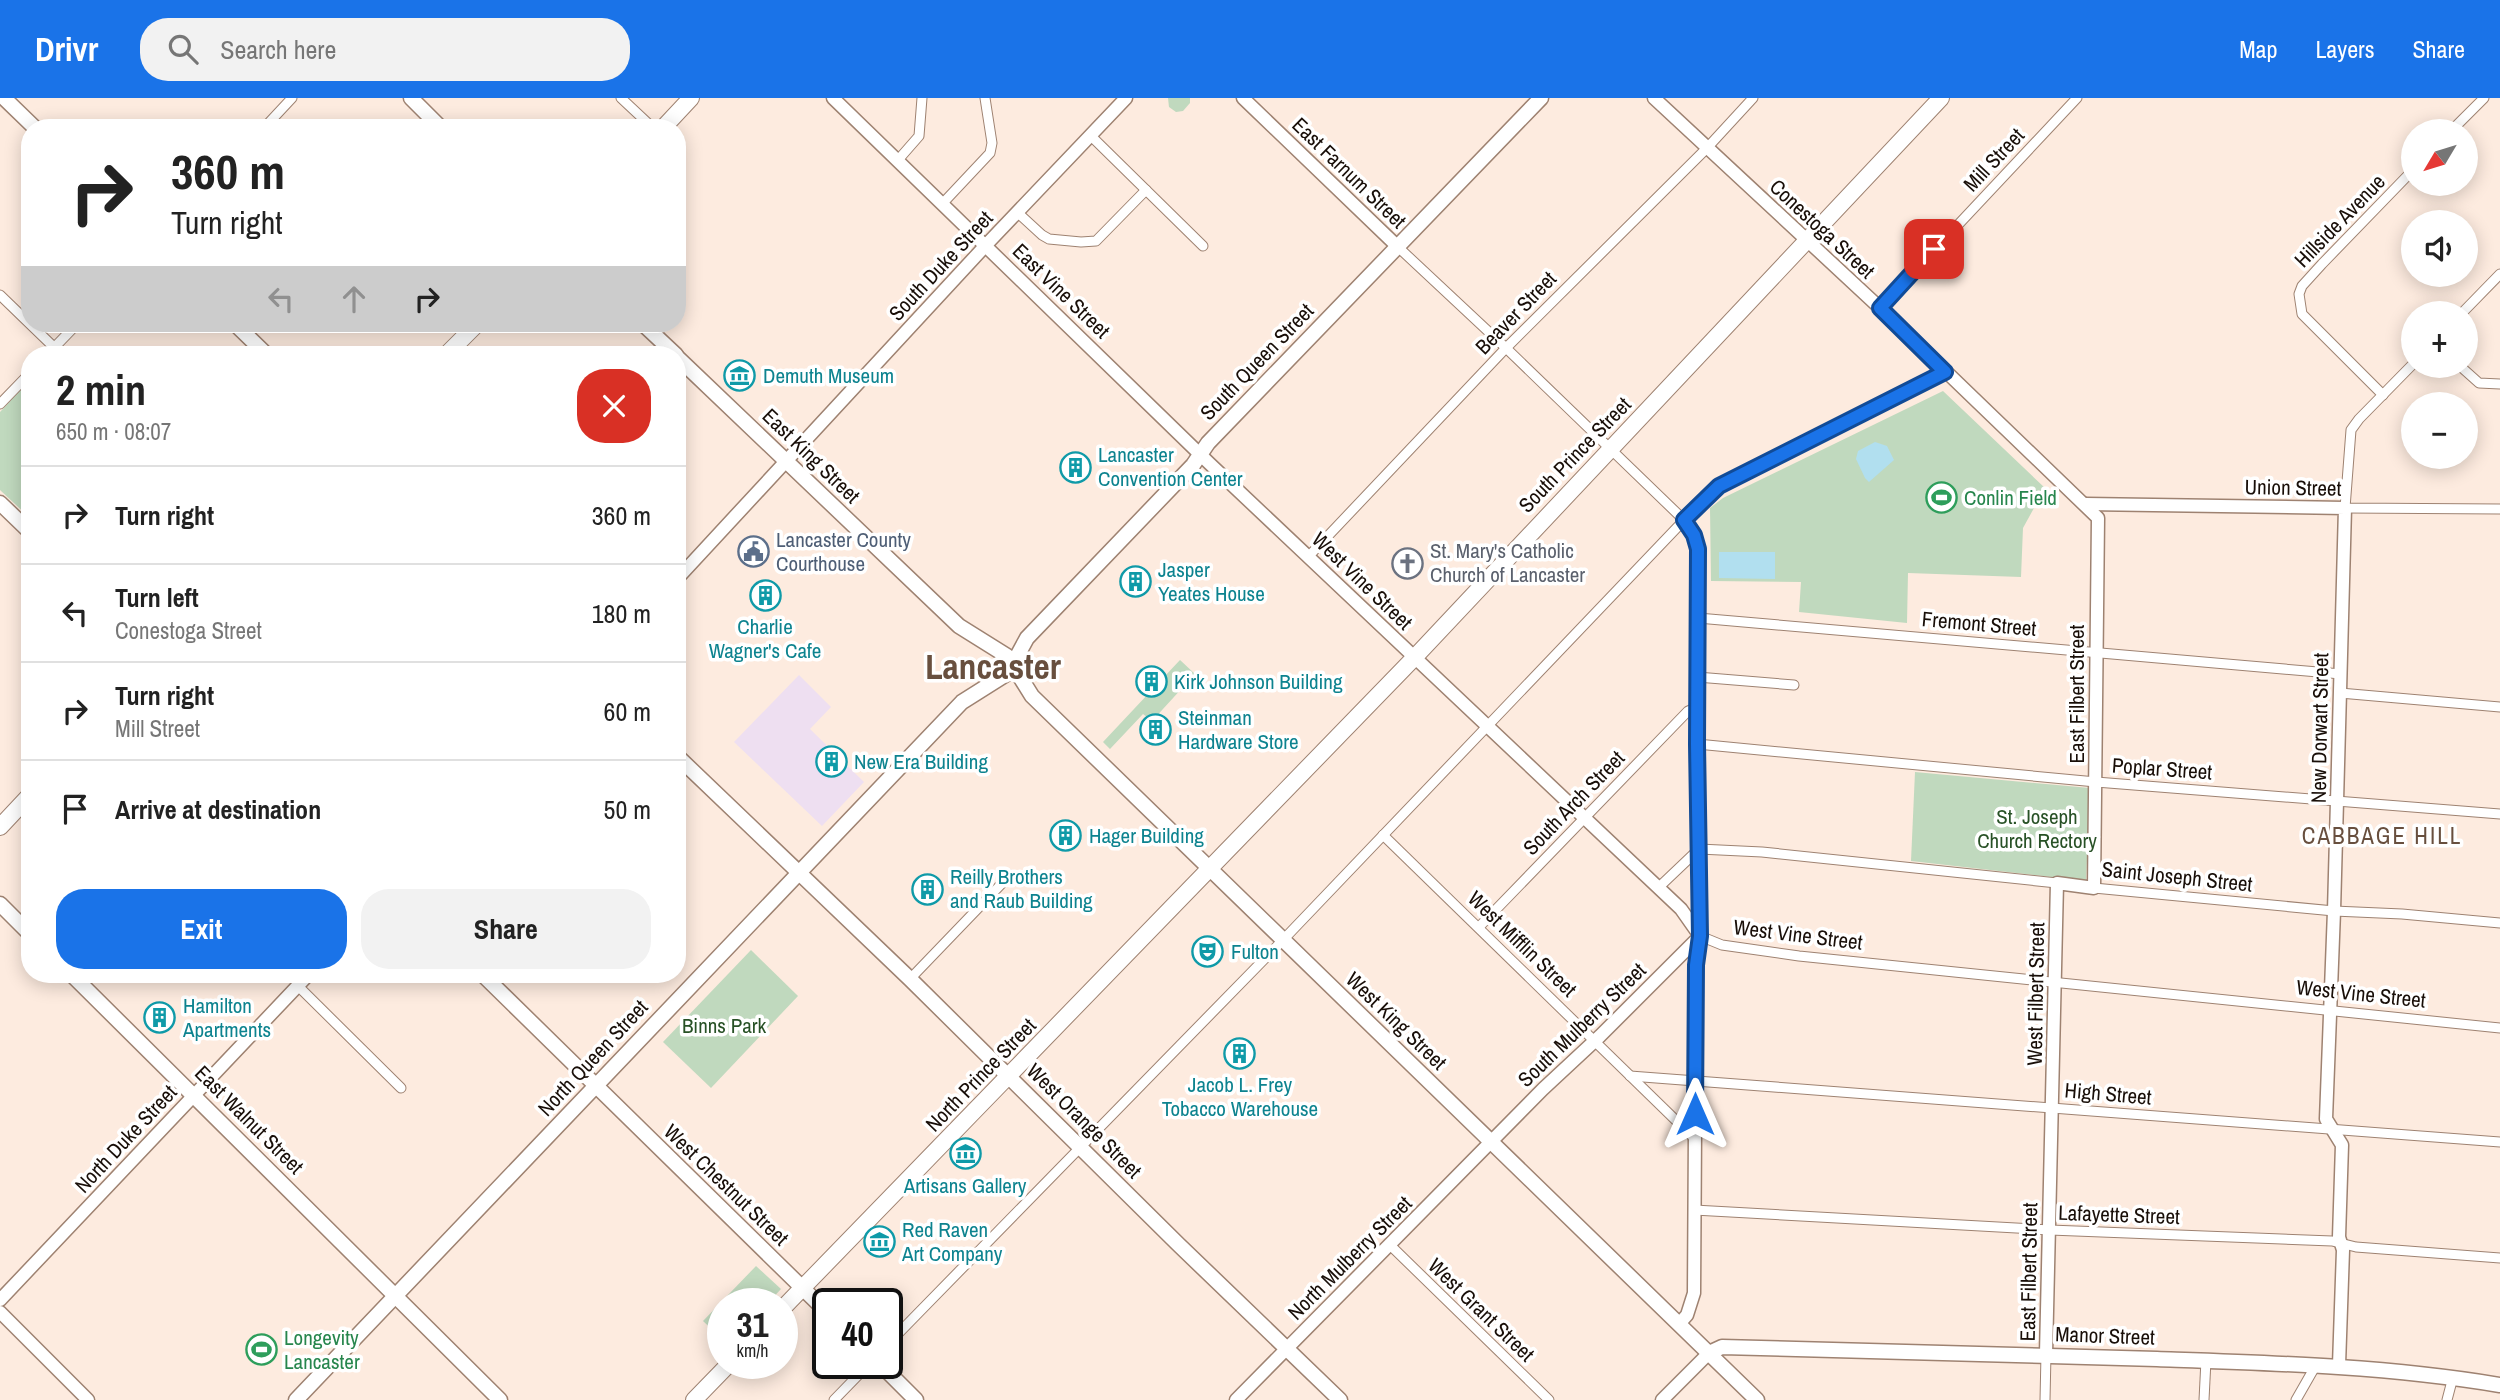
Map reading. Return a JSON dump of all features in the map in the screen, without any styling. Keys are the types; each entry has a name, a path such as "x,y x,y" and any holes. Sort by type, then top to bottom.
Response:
{"highway":[{"path":"671,119 691,98"},
{"name":"South Prince Street","path":"1210,870 1941,98"},
{"path":"455,346 468,333"},
{"path":"0,827 21,805"},
{"name":"North Prince Street","path":"798,1292 1210,870"},
{"path":"694,1400 714,1379"}],"main road":[{"path":"4,98 25,119"},
{"path":"411,98 432,119"},
{"name":"South Queen Street","path":"1014,664 1027,638 1208,443 1541,98"},
{"path":"244,333 258,346"},
{"name":"East King Street","path":"652,333 666,346"},
{"name":"East King Street","path":"686,366 959,626 1003,652 1014,664"},
{"path":"0,503 21,523"},
{"name":"West King Street","path":"1014,664 1021,681 1032,696 1757,1400"},
{"name":"North Queen Street","path":"296,1400 962,702 1003,677 1014,664"},
{"name":"West Orange Street","path":"686,765 910,979 1340,1400"},
{"path":"0,904 21,925"},
{"name":"East Walnut Street","path":"80,983 500,1400"},
{"name":"West Chestnut Street","path":"491,983 812,1298"},
{"name":"Manor Street","path":"1709,1353 1723,1348 2206,1360 2339,1366 2453,1377 2500,1385"},
{"path":"895,1379 916,1400"}],"street":[{"path":"272,119 292,98"},
{"path":"621,98 643,119"},
{"name":"East Vine Street","path":"833,98 1200,454"},
{"path":"898,160 919,136 922,98"},
{"path":"943,203 990,153 992,143 985,98"},
{"name":"South Duke Street","path":"786,462 1126,98"},
{"name":"East Farnum Street","path":"1243,98 1398,247"},
{"name":"Conestoga Street","path":"1654,98 1880,308 2085,504"},
{"name":"Beaver Street","path":"1308,557 1506,348 1707,148 1753,98"},
{"name":"Mill Street","path":"1880,308 2077,98"},
{"path":"2463,119 2484,98"},
{"path":"1090,135 1203,246"},
{"name":"Hillside Avenue","path":"2383,395 2302,314 2298,301 2302,286 2401,183"},
{"path":"1017,212 1049,239 1096,241 1146,190"},
{"path":"1398,247 1684,520 1694,535 1698,549 1700,936 1696,965 1693,1299 1687,1315 1679,1324"},
{"path":"2474,301 2500,274"},
{"path":"0,295 21,319"},
{"path":"55,346 68,333"},
{"path":"903,1329 1283,940 1719,486 1945,372"},
{"name":"New Dorwart Street","path":"2339,1366 2343,1250 2339,1237 2342,1145 2326,1119 2345,508 2351,430 2401,376"},
{"path":"2473,378 2479,383 2500,384"},
{"path":"0,404 21,382"},
{"name":"West Vine Street","path":"1200,454 1681,909 1700,936 1722,945 1748,949 2500,1028"},
{"path":"686,569 786,462"},
{"name":"Union Street","path":"2085,504 2500,509"},
{"name":"East Filbert Street","path":"2085,504 2098,518 2094,888"},
{"name":"Fremont Street","path":"1698,618 2340,674"},
{"path":"1697,677 1794,685"},
{"path":"2340,693 2500,706"},
{"name":"South Arch Street","path":"1479,927 1688,711 1697,707"},
{"name":"Poplar Street","path":"1697,744 2096,782 2500,814"},
{"name":"West Mifflin Street","path":"1383,835 1695,1139"},
{"path":"1658,888 1699,849"},
{"name":"Saint Joseph Street","path":"1699,849 1762,852 2334,911 2500,923"},
{"path":"910,979 1010,875"},
{"name":"West Filbert Street","path":"2052,1107 2057,883"},
{"name":"South Mulberry Street","path":"1491,1142 1700,936"},
{"name":"North Duke Street","path":"0,1300 301,983"},
{"path":"298,986 401,1088"},
{"name":"High Street","path":"1630,1076 2500,1142"},
{"name":"East Filbert Street","path":"2046,1354 2052,1107"},
{"name":"North Mulberry Street","path":"1236,1400 1491,1142"},
{"name":"Lafayette Street","path":"1694,1210 2341,1243 2356,1247 2500,1258"},
{"name":"West Grant Street","path":"1390,1245 1549,1400"},
{"path":"0,1312 88,1400"},
{"path":"1662,1400 1709,1353"},
{"path":"2045,1400 2046,1354"},
{"path":"2204,1400 2206,1360"},
{"path":"2295,1400 2316,1365"},
{"path":"2447,1400 2453,1377"},
{"path":"834,1400 854,1379"}],"shaded area":[{"path":"799,675 831,707 810,729 864,782 822,826 734,742"}],"green space":[{"path":"1168,98 1190,98 1190,103 1183,111 1176,112 1169,107"},
{"path":"21,390 21,510 0,490 0,412"},
{"path":"1943,391 2045,488 2023,528 2021,577 1908,573 1907,623 1799,612 1801,582 1711,581 1710,508 1723,498"},
{"path":"1180,660 1195,674 1152,721 1143,714 1110,749 1103,742"},
{"name":"St. Joseph Church Rectory","path":"1915,772 2090,788 2086,881 1911,861"},
{"name":"Binns Park","path":"751,950 798,996 711,1088 663,1042"},
{"path":"756,1266 780,1288 735,1288"}],"water":[{"path":"1875,442 1887,446 1894,460 1869,482 1856,459 1858,451"},
{"path":"1719,552 1775,552 1775,579 1719,578"}],"place":[{"name":"Demuth Museum","path":"740,376"},
{"name":"Lancaster Convention Center","path":"1075,467"},
{"name":"Conlin Field","path":"1941,498"},
{"name":"Lancaster County Courthouse","path":"753,552"},
{"name":"St. Mary's Catholic Church of Lancaster","path":"1407,563"},
{"name":"Jasper Yeates House","path":"1135,582"},
{"name":"Charlie Wagner's Cafe","path":"765,595"},
{"name":"Kirk Johnson Building","path":"1151,682"},
{"name":"Steinman Hardware Store","path":"1155,730"},
{"name":"New Era Building","path":"831,762"},
{"name":"Hager Building","path":"1066,836"},
{"name":"Reilly Brothers and Raub Building","path":"927,889"},
{"name":"Fulton","path":"1208,952"},
{"name":"Hamilton Apartments","path":"160,1018"},
{"name":"Jacob L. Frey Tobacco Warehouse","path":"1240,1053"},
{"name":"Artisans Gallery","path":"965,1154"},
{"name":"Red Raven Art Company","path":"879,1242"},
{"name":"Longevity Lancaster","path":"261,1350"}],"district":[{"name":"Lancaster","path":"993,667"},
{"name":"CABBAGE HILL","path":"2382,836"}],"route":[{"path":"1695,1114 1696,965 1700,936 1698,549 1694,535 1684,520 1719,486 1945,372 1880,308 1934,249"}]}
